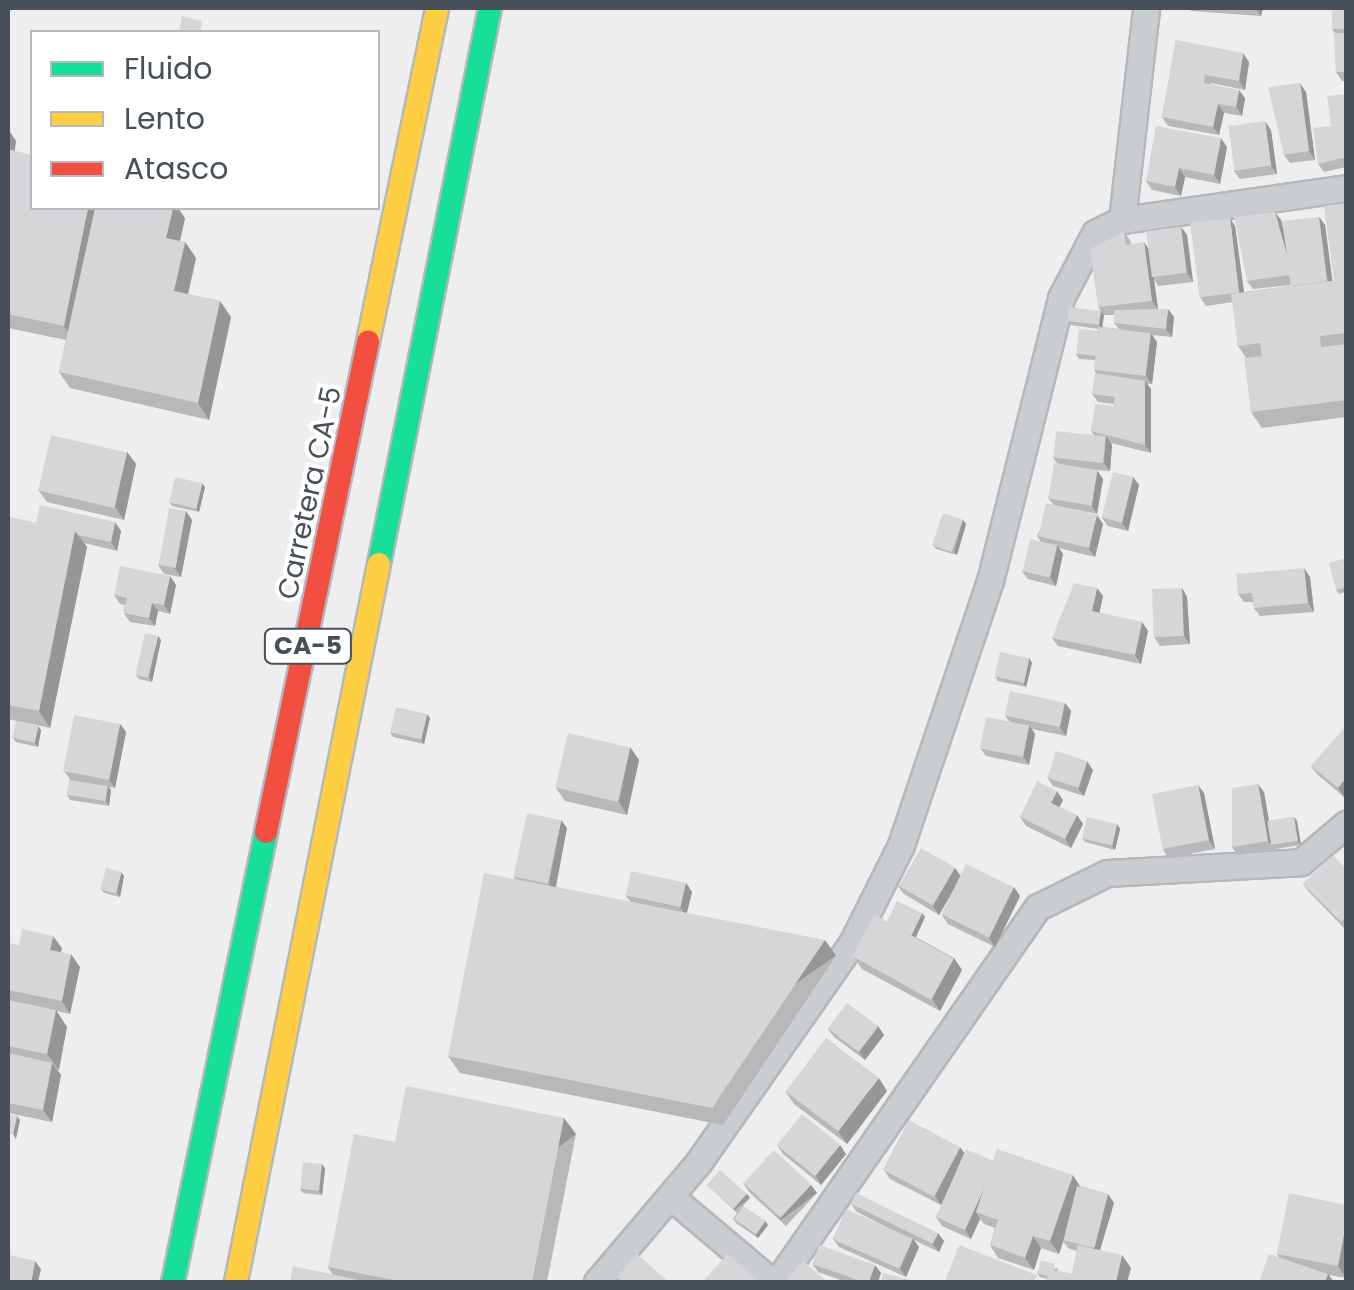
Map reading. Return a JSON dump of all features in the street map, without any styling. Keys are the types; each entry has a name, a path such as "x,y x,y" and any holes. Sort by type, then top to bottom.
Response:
{"highway":[{"name":"Carretera CA-5","path":"173,1282 437,8"},
{"name":"CA-5","path":"236,1282 490,8"}],"street":[{"path":"1122,220 1146,8"},
{"path":"598,1282 671,1197 852,944 901,845 990,582 1061,298 1094,233 1122,220 1346,188"},
{"path":"671,1197 775,1282 1038,907 1107,874 1302,862 1346,824"}],"building":[{"path":"1332,8 1346,8 1346,29 1332,29"},
{"path":"182,16 202,21 200,30 179,30"},
{"path":"1334,33 1346,33 1346,72 1336,72"},
{"path":"1176,40 1243,53 1239,81 1205,75 1204,83 1239,90 1236,107 1218,104 1213,127 1162,117"},
{"path":"1300,83 1309,151 1284,155 1268,87"},
{"path":"1346,94 1346,157 1318,164 1313,128 1331,126 1327,96"},
{"path":"1265,121 1271,166 1235,171 1228,126"},
{"path":"1156,126 1221,138 1214,175 1179,168 1175,187 1146,181"},
{"path":"8,149 30,154 30,210 88,210 64,326 8,314"},
{"path":"1346,203 1346,279 1334,281 1324,206"},
{"path":"95,210 173,210 166,238 185,242 174,291 220,301 198,403 59,372"},
{"path":"1275,212 1287,255 1282,221 1319,217 1327,281 1291,286 1289,275 1247,281 1234,217"},
{"path":"1230,218 1239,292 1199,297 1190,223"},
{"path":"1181,227 1187,273 1152,277 1146,231"},
{"path":"1124,232 1126,245 1144,242 1152,301 1098,307 1090,249"},
{"path":"1346,279 1346,333 1320,336 1321,347 1346,344 1346,400 1251,412 1244,358 1262,356 1260,343 1238,346 1231,294"},
{"path":"1069,307 1101,311 1099,325 1067,321"},
{"path":"1168,309 1166,329 1114,323 1114,310"},
{"path":"1099,327 1151,333 1145,376 1094,370"},
{"path":"1079,329 1099,331 1096,356 1076,354"},
{"path":"1095,373 1145,381 1145,445 1091,431 1095,404 1113,406 1115,397 1092,394"},
{"path":"1056,431 1106,436 1103,463 1053,458"},
{"path":"51,435 127,453 114,508 38,491"},
{"path":"1054,463 1097,470 1092,505 1048,499"},
{"path":"1113,472 1133,477 1122,523 1102,518"},
{"path":"175,477 202,483 196,509 169,502"},
{"path":"1046,503 1097,515 1089,548 1038,536"},
{"path":"40,505 115,522 111,542 36,523"},
{"path":"169,508 186,511 176,568 159,565"},
{"path":"943,513 963,520 952,552 932,545"},
{"path":"8,517 75,531 39,711 8,705"},
{"path":"1030,539 1057,545 1050,577 1023,571"},
{"path":"1346,558 1346,587 1336,590 1329,563"},
{"path":"120,566 170,576 164,605 152,603 149,618 124,613 127,598 114,595"},
{"path":"1304,568 1308,603 1254,608 1252,593 1238,594 1236,574"},
{"path":"1074,583 1097,588 1092,611 1142,622 1135,655 1052,638"},
{"path":"1182,588 1184,636 1154,637 1152,589"},
{"path":"145,633 158,636 148,678 135,675"},
{"path":"1000,652 1029,658 1024,683 995,676"},
{"path":"1010,691 1065,703 1060,727 1005,715"},
{"path":"396,707 427,714 421,740 390,732"},
{"path":"74,715 120,724 109,780 63,771"},
{"path":"986,717 1029,725 1023,757 980,748"},
{"path":"16,721 38,726 35,743 12,738"},
{"path":"1346,726 1346,778 1338,788 1311,766"},
{"path":"568,733 630,747 618,802 555,788"},
{"path":"1056,751 1087,761 1079,788 1047,778"},
{"path":"69,780 108,786 105,801 67,795"},
{"path":"1037,781 1057,791 1051,803 1077,815 1065,839 1020,817"},
{"path":"1258,784 1268,841 1232,847 1232,788"},
{"path":"1198,785 1209,840 1163,849 1152,794"},
{"path":"527,813 561,820 548,884 513,877"},
{"path":"1087,817 1117,824 1112,845 1082,838"},
{"path":"1294,817 1298,841 1271,845 1267,821"},
{"path":"921,848 955,868 933,906 899,886"},
{"path":"1333,855 1346,869 1346,917 1341,922 1303,884"},
{"path":"966,864 1014,887 989,938 941,914"},
{"path":"106,868 121,872 116,893 100,889"},
{"path":"631,871 686,883 681,907 626,895"},
{"path":"484,873 825,940 712,1108 448,1056"},
{"path":"897,901 922,913 912,935 886,923"},
{"path":"875,915 954,959 931,1000 852,956"},
{"path":"22,929 53,936 50,950 71,954 62,1001 8,990 8,943 19,946"},
{"path":"8,1000 56,1010 47,1054 8,1046"},
{"path":"847,1003 878,1026 859,1052 828,1029"},
{"path":"826,1038 879,1078 838,1131 786,1092"},
{"path":"8,1053 52,1063 43,1110 8,1103"},
{"path":"406,1086 564,1118 532,1282 404,1282 328,1267 354,1134 395,1142"},
{"path":"8,1114 17,1116 13,1134 8,1133"},
{"path":"802,1114 840,1145 815,1176 777,1145"},
{"path":"909,1120 960,1147 934,1197 883,1169"},
{"path":"966,1149 993,1161 965,1230 936,1217"},
{"path":"997,1149 1073,1175 1050,1241 1033,1236 1025,1258 990,1245 998,1220 976,1212"},
{"path":"774,1150 811,1185 781,1218 743,1183"},
{"path":"303,1162 322,1164 319,1191 300,1189"},
{"path":"720,1170 747,1194 733,1209 707,1185"},
{"path":"1077,1186 1108,1194 1095,1248 1063,1240"},
{"path":"856,1193 938,1233 933,1244 851,1204"},
{"path":"1289,1193 1346,1205 1338,1266 1277,1254"},
{"path":"743,1206 765,1221 756,1234 734,1219"},
{"path":"846,1209 913,1239 899,1269 833,1239"},
{"path":"819,1245 875,1265 869,1282 812,1264"},
{"path":"959,1245 1037,1275 1034,1282 945,1282"},
{"path":"1078,1245 1122,1255 1116,1282 1046,1282 1049,1269 1072,1274"},
{"path":"637,1254 669,1282 623,1282 617,1277"},
{"path":"728,1254 759,1282 702,1282"},
{"path":"1269,1254 1328,1274 1325,1282 1259,1282"},
{"path":"10,1255 35,1261 31,1282 8,1282"},
{"path":"1041,1260 1055,1264 1047,1276 1037,1273"},
{"path":"803,1261 828,1282 785,1282"},
{"path":"293,1266 368,1282 290,1282"},
{"path":"883,1273 919,1282 881,1282"}],"traffic: fast":[{"path":"379,564 490,8"},
{"path":"173,1282 266,832"}],"traffic: slow":[{"path":"368,342 437,8"},
{"path":"236,1282 379,564"}],"traffic: jam":[{"path":"266,832 368,342"}]}
